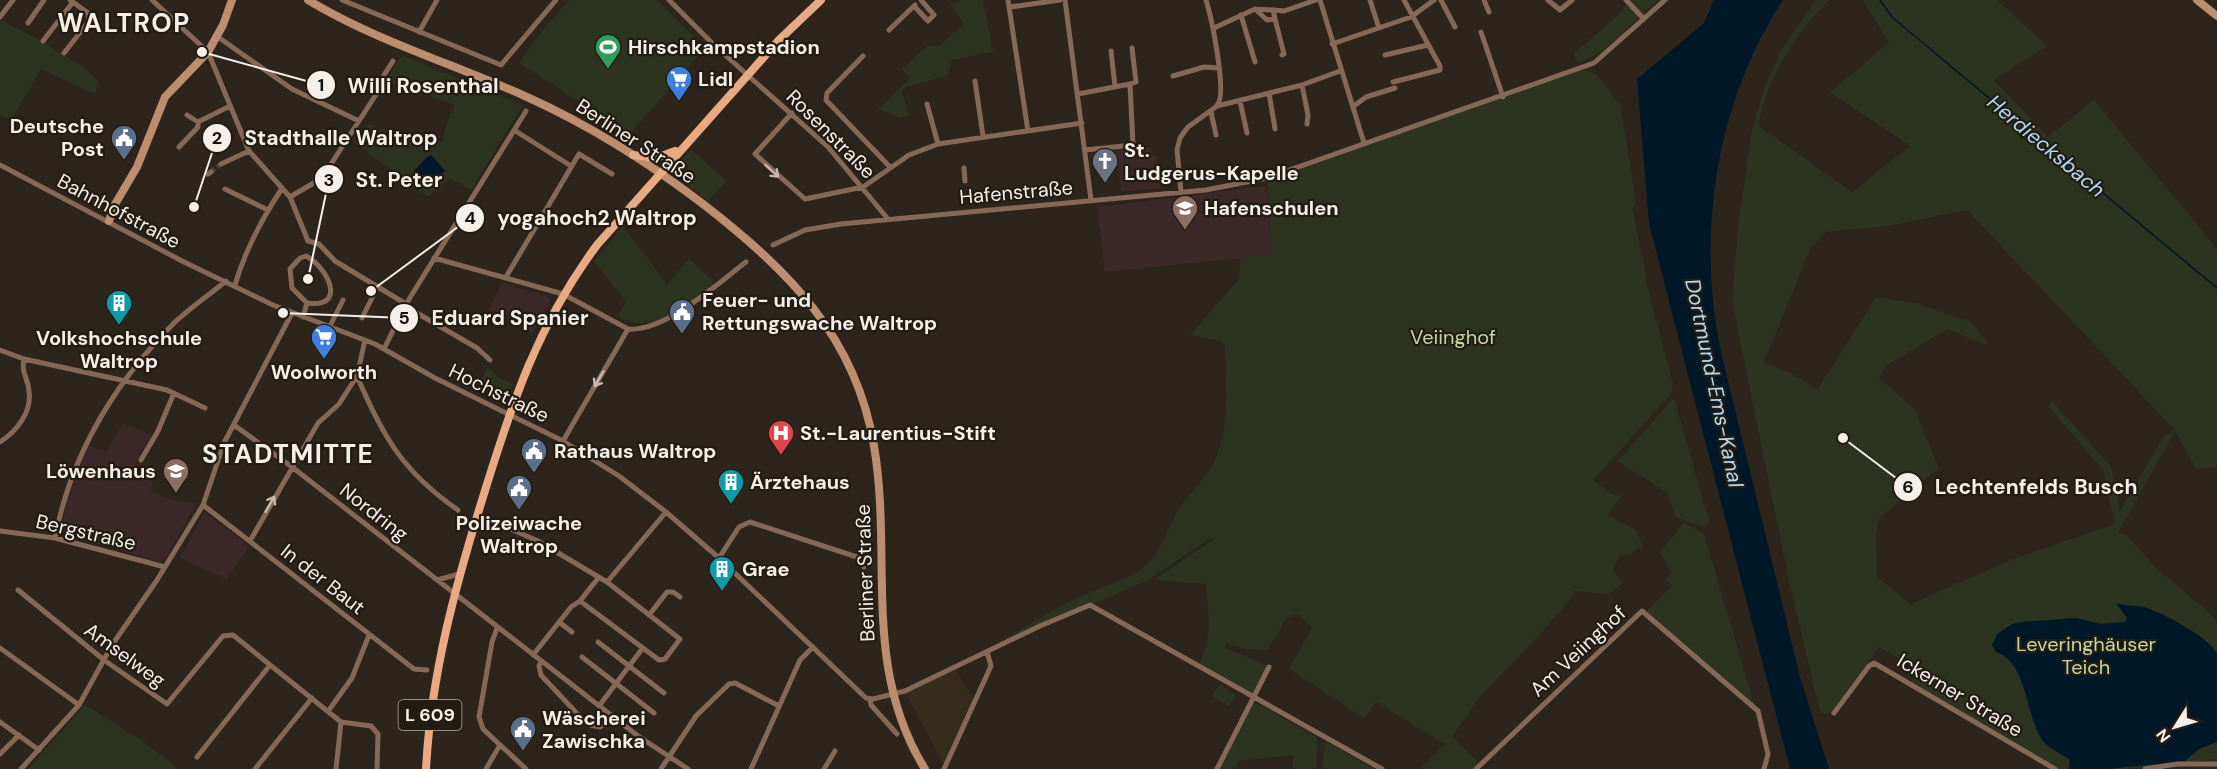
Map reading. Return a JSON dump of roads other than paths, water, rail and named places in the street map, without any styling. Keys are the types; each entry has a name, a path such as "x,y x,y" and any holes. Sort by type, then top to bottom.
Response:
{"main road":[{"path":"109,221 114,206 135,172 165,97 208,52 218,37 232,0"},
{"name":"Berliner Straße","path":"308,0 350,22 564,114 633,155 660,172 776,264 815,309 846,359 868,419 877,469 884,650 892,694 910,740 926,769"},
{"name":"L 609","path":"426,769 431,712 453,594 509,413 532,355 563,294 597,245 681,148 748,74 821,0"},
{"path":"2197,0 2217,16"},
{"path":"633,155 656,158 681,148"}],"street":[{"path":"0,17 13,0"},
{"path":"28,23 44,0"},
{"path":"152,0 208,52 249,151 281,190 290,197 308,241 319,244 333,259 477,348 490,360"},
{"path":"342,0 501,65 556,0"},
{"path":"419,32 436,0"},
{"name":"Rosenstraße","path":"669,0 792,113 863,187 888,219"},
{"path":"674,5 680,0"},
{"path":"889,30 914,6 921,0 934,15 928,21 914,6"},
{"path":"1008,0 1028,131"},
{"path":"1010,7 1060,0"},
{"path":"1065,0 1091,200"},
{"path":"1181,192 1177,150 1180,138 1188,127 1217,106 1221,96 1214,28 1206,0"},
{"path":"1214,28 1256,9 1284,11 1318,0 1340,71 1354,106 1364,143"},
{"path":"1370,0 1379,28"},
{"path":"1404,0 1437,61 1443,79"},
{"path":"1332,44 1412,17 1434,0"},
{"path":"1441,0 1455,27"},
{"path":"1484,0 1489,12"},
{"path":"1548,0 1560,10 1572,0"},
{"path":"1626,0 1644,18"},
{"name":"Hafenstraße","path":"773,245 805,230 888,219 1217,188 1267,177 1503,97 1594,63 1665,0"},
{"path":"43,41 72,1 88,13 89,21 64,53"},
{"path":"1256,9 1267,20 1275,19"},
{"path":"1274,10 1284,54 1282,55"},
{"path":"1241,15 1255,62"},
{"path":"1481,32 1503,97"},
{"path":"218,37 292,89 359,121"},
{"path":"1385,56 1428,45"},
{"path":"1078,93 1136,82 1132,48"},
{"path":"1111,51 1115,86"},
{"path":"863,56 827,93 826,100 890,167"},
{"path":"290,197 322,178 359,121 393,61"},
{"path":"1173,76 1204,67 1218,68"},
{"path":"1354,106 1366,97 1394,85 1440,70"},
{"path":"1217,106 1302,84 1340,71"},
{"path":"975,81 983,136"},
{"path":"1085,150 1133,145 1130,84"},
{"path":"1302,84 1308,115 1307,124"},
{"path":"1269,93 1275,129"},
{"path":"1240,101 1247,133"},
{"path":"927,104 938,144"},
{"path":"198,122 230,106"},
{"path":"384,349 406,305 434,258 526,111"},
{"path":"1211,112 1216,135"},
{"path":"792,113 755,154 805,199 863,187 909,155 938,144 1082,123"},
{"path":"187,116 198,122"},
{"path":"178,147 198,127 198,122"},
{"path":"514,130 571,166"},
{"path":"221,164 249,151"},
{"path":"506,277 579,154 612,174"},
{"name":"Bahnhofstraße","path":"0,165 128,233 226,281"},
{"name":"Hafenstraße","path":"964,168 965,181"},
{"path":"225,189 268,210"},
{"path":"235,285 238,268 281,190"},
{"path":"306,256 317,262 326,272 330,294 324,302 318,305 308,303 292,288 290,269 293,263 306,256"},
{"path":"434,258 563,294 628,329 640,330 681,310 746,262"},
{"path":"326,272 333,259"},
{"path":"55,538 61,508 83,447 100,416 125,381 173,324 226,281"},
{"name":"Hochstraße","path":"226,281 303,317 384,349 435,378 563,441 619,476 666,512 719,558 862,696 870,699 870,705 897,734"},
{"path":"362,318 377,288"},
{"path":"330,326 342,300"},
{"path":"303,317 308,303"},
{"path":"21,769 79,705 104,660 165,567 202,505 224,443 292,312"},
{"path":"563,441 628,329"},
{"path":"250,541 318,423 339,404 357,376 365,340"},
{"path":"0,350 24,359 174,393 205,408"},
{"path":"0,442 15,430 27,413 29,391 22,371 24,359"},
{"path":"357,376 376,421 404,464 434,493 458,510"},
{"path":"141,460 158,431 174,393"},
{"name":"Nordring","path":"234,425 292,467 613,717 688,769"},
{"name":"In der Baut","path":"202,505 414,669 427,670"},
{"path":"607,582 666,512"},
{"path":"490,520 538,541 607,582 680,639 665,659 659,660 580,601"},
{"path":"719,558 739,527 750,522 863,559 864,567"},
{"name":"Bergstraße","path":"0,531 55,538 165,567"},
{"path":"437,580 459,574"},
{"path":"533,655 571,607 580,601 599,577"},
{"name":"Amselweg","path":"18,590 104,660 167,704 223,636 233,635 270,665"},
{"path":"649,615 667,592 673,592 680,597"},
{"path":"870,699 905,691 1090,605 1382,769"},
{"name":"Am Veiinghof","path":"1476,769 1642,611 1758,711 1768,754 1764,769"},
{"path":"559,622 572,632"},
{"path":"498,628 492,642 479,717 483,729 526,769"},
{"path":"329,710 352,678 369,635"},
{"path":"598,642 664,693"},
{"path":"751,769 800,660 813,647"},
{"path":"0,648 79,705"},
{"path":"599,706 642,649"},
{"path":"944,769 991,666 987,652"},
{"path":"582,657 654,713"},
{"name":"Nordring","path":"541,661 538,666 542,675 584,721 600,727 613,717"},
{"name":"Ickerner Straße","path":"1834,712 1869,666 1874,663 2055,769"},
{"path":"197,757 270,665 329,710 341,722 371,726 378,734 377,769"},
{"path":"1217,769 1269,667"},
{"path":"661,769 696,716 732,683 779,706"},
{"path":"255,769 312,698"},
{"path":"0,722 39,750"},
{"path":"336,769 341,722"},
{"path":"0,755 19,735"},
{"path":"486,769 500,745"},
{"path":"824,769 835,751"},
{"path":"2145,769 2177,764 2217,764"}],"water":[{"name":"Dortmund-Ems-Kanal","path":"1714,0 1783,0 1760,39 1741,82 1727,126 1717,172 1712,218 1711,265 1714,311 1722,356 1800,677 1829,769 1790,769 1649,224 1637,79 1704,23"},
{"path":"431,155 445,171 437,176 420,180 415,176 414,171"},
{"path":"2116,603 2144,607 2162,614 2212,646 2217,653 2217,742 2199,749 2185,761 2109,769 2069,769 2070,760 2045,744 2037,731 2025,691 2014,666 2006,657 1996,652 1992,645 1997,634 2012,624 2022,622 2076,618 2101,624 2125,622 2127,618"}],"waterway":[{"name":"Herdiecksbach","path":"1880,0 1892,17 2217,288"}],"tunnel":[{"path":"211,172 221,164"}],"place":[{"name":"Willi Rosenthal","path":"202,52"},
{"name":"Hirschkampstadion","path":"608,70"},
{"name":"Lidl","path":"679,102"},
{"name":"Deutsche Post","path":"124,161"},
{"name":"St. Ludgerus-Kapelle","path":"1105,184"},
{"name":"Stadthalle Waltrop","path":"194,207"},
{"name":"Hafenschulen","path":"1185,231"},
{"name":"St. Peter","path":"308,279"},
{"name":"yogahoch2 Waltrop","path":"371,291"},
{"name":"Eduard Spanier","path":"283,313"},
{"name":"Volkshochschule Waltrop","path":"119,326"},
{"name":"Feuer- und Rettungswache Waltrop","path":"682,335"},
{"name":"Woolworth","path":"324,360"},
{"name":"Lechtenfelds Busch","path":"1843,438"},
{"name":"St.-Laurentius-Stift","path":"781,456"},
{"name":"Rathaus Waltrop","path":"534,474"},
{"name":"Löwenhaus","path":"176,494"},
{"name":"Ärztehaus","path":"731,505"},
{"name":"Polizeiwache Waltrop","path":"519,511"},
{"name":"Grae","path":"722,592"},
{"name":"Wäscherei Zawischka","path":"523,752"}],"district":[{"name":"WALTROP","path":"124,23"},
{"name":"STADTMITTE","path":"288,454"}],"park label":[{"name":"Veiinghof","path":"1453,337"},
{"name":"Leveringhäuser Teich","path":"2086,656"}]}
